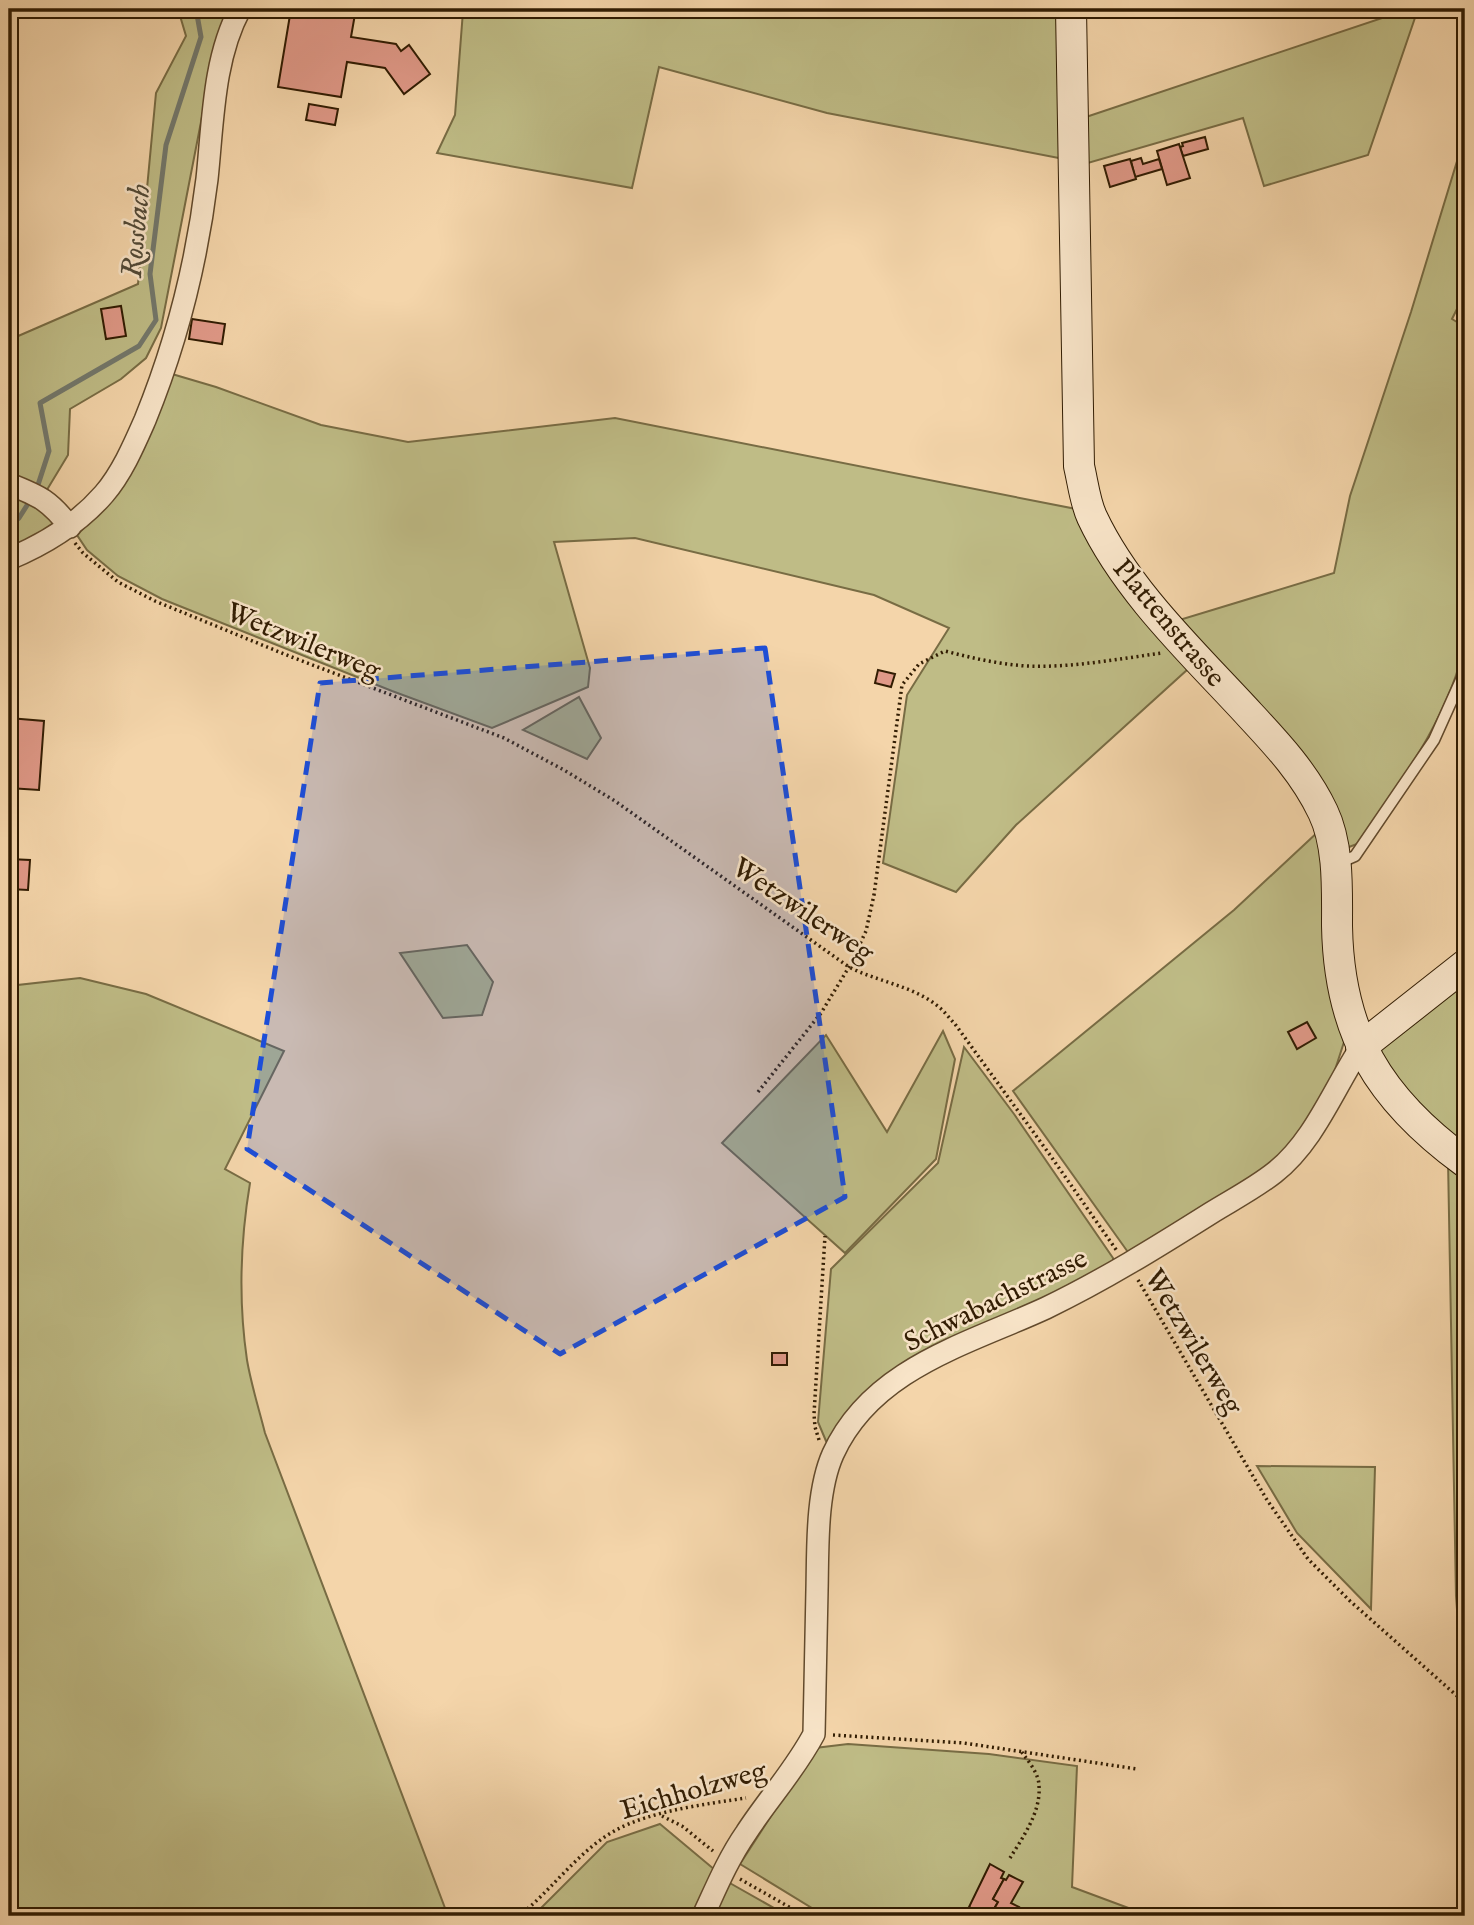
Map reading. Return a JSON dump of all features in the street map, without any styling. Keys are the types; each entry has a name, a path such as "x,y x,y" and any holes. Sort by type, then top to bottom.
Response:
{"street":[{"path":"9,559 31,550 70,527 105,493 131,452 163,377 183,304 200,222 223,52 240,9"},
{"name":"Plattenstrasse","path":"1071,9 1079,466 1091,514 1113,557 1145,598 1282,749 1307,781 1325,815 1336,864 1338,952 1345,1001 1361,1047 1387,1088 1442,1145 1465,1162"},
{"path":"26,491 56,508 70,527"},
{"path":"1361,1047 1465,965"},
{"name":"Schwabachstrasse","path":"704,1916 726,1866 746,1833 802,1757 814,1734 821,1502 832,1456 858,1415 882,1391 909,1370 937,1354 1045,1308 1127,1266 1275,1173 1305,1139 1361,1047"}],"lane":[{"path":"1336,864 1355,856 1434,740 1465,671"}],"path":[{"name":"Wetzwilerweg","path":"70,527 73,540 83,553 118,582 155,601 504,738 564,770 615,801 849,967 867,977 918,993 940,1007 1042,1144 1127,1266 1267,1500 1301,1550 1350,1601 1465,1703"},
{"path":"758,1092 813,1024 849,967 866,931 874,895 902,685 919,664 945,651 982,661 1028,666 1093,662 1190,648"},
{"path":"825,1236 815,1427 823,1447 832,1456"},
{"path":"814,1734 964,1743 1137,1769"},
{"path":"1010,1858 1027,1831 1037,1805 1040,1784 1021,1751"},
{"name":"Eichholzweg","path":"519,1916 591,1849 616,1830 694,1806 746,1798 785,1782"},
{"path":"660,1815 682,1826 702,1841 741,1879 805,1916"}],"highlighted area":[{"path":"765,648 845,1197 560,1354 247,1149 320,683"}],"shaded area":[{"path":"178,9 220,9 226,18 214,55 161,328 146,358 121,379 70,409 68,455 42,498 70,527 9,559 9,340 138,284 156,93 186,36"},
{"path":"456,9 1062,9 1064,159 827,113 659,67 632,188 437,153 455,115 463,11"},
{"path":"1409,9 1418,9 1368,155 1264,186 1243,118 1081,165 1080,119"},
{"path":"1465,135 1465,293 1452,319 1465,327 1465,643 1447,698 1421,749 1357,844 1349,847 1176,621 1334,573 1350,496 1411,312"},
{"path":"172,374 321,425 408,442 615,418 1076,509 1188,669 1016,825 956,892 883,863 907,695 949,628 874,595 635,538 554,542 590,668 588,687 492,728 162,599 118,576 87,550 77,535 110,501"},
{"path":"579,697 601,738 587,759 523,730"},
{"path":"1320,830 1328,978 1344,1042 1333,1076 1301,1132 1268,1168 1130,1255 1013,1091 1234,910"},
{"path":"467,945 493,982 482,1015 443,1018 400,953"},
{"path":"1465,975 1465,1154 1429,1122 1378,1053 1379,1049"},
{"path":"80,978 146,994 284,1051 225,1169 250,1183 241,1271 242,1315 249,1369 265,1433 448,1916 9,1916 9,986"},
{"path":"943,1031 955,1059 936,1159 845,1253 722,1143 826,1035 887,1132"},
{"path":"964,1047 1014,1114 1113,1258 1113,1267 912,1360 831,1440 826,1441 818,1422 831,1269 938,1163"},
{"path":"1448,1160 1465,1173 1465,1680 1461,1663 1456,1596"},
{"path":"1257,1466 1375,1467 1371,1609 1297,1533"},
{"path":"848,1744 989,1754 1077,1766 1072,1887 1150,1916 825,1916 740,1864 815,1748"},
{"path":"660,1824 715,1870 696,1916 533,1916 607,1842"},
{"path":"728,1882 788,1916 714,1916"}],"building":[{"path":"291,9 318,9 355,14 351,37 396,44 401,51 409,45 430,74 404,94 385,68 347,62 341,97 278,87"},
{"path":"309,104 338,109 335,125 306,120"},
{"path":"1205,137 1208,149 1183,156 1180,147 1183,146 1182,143"},
{"path":"1179,144 1190,178 1167,185 1157,151"},
{"path":"1141,158 1143,164 1159,159 1162,169 1135,177 1131,161"},
{"path":"1130,159 1136,179 1110,187 1104,166"},
{"path":"121,306 126,336 106,339 101,309"},
{"path":"192,319 225,324 222,344 189,339"},
{"path":"878,670 895,674 891,687 875,683"},
{"path":"9,718 44,721 39,790 9,788"},
{"path":"9,859 30,860 28,890 9,889"},
{"path":"1307,1022 1316,1038 1297,1049 1288,1032"},
{"path":"772,1353 787,1353 787,1365 772,1365"},
{"path":"990,1864 1004,1872 1001,1878 1004,1879 993,1899 998,1902 990,1916 986,1916 969,1907"},
{"path":"1009,1875 1023,1882 1011,1903 1019,1907 1014,1916 990,1916 998,1902 993,1899"}],"waterway":[{"name":"Rossbach","path":"36,491 49,451 40,403 139,346 156,320 150,274 166,145 201,37 196,9"},
{"name":"Rossbach","path":"9,526 19,518 31,499"}]}
